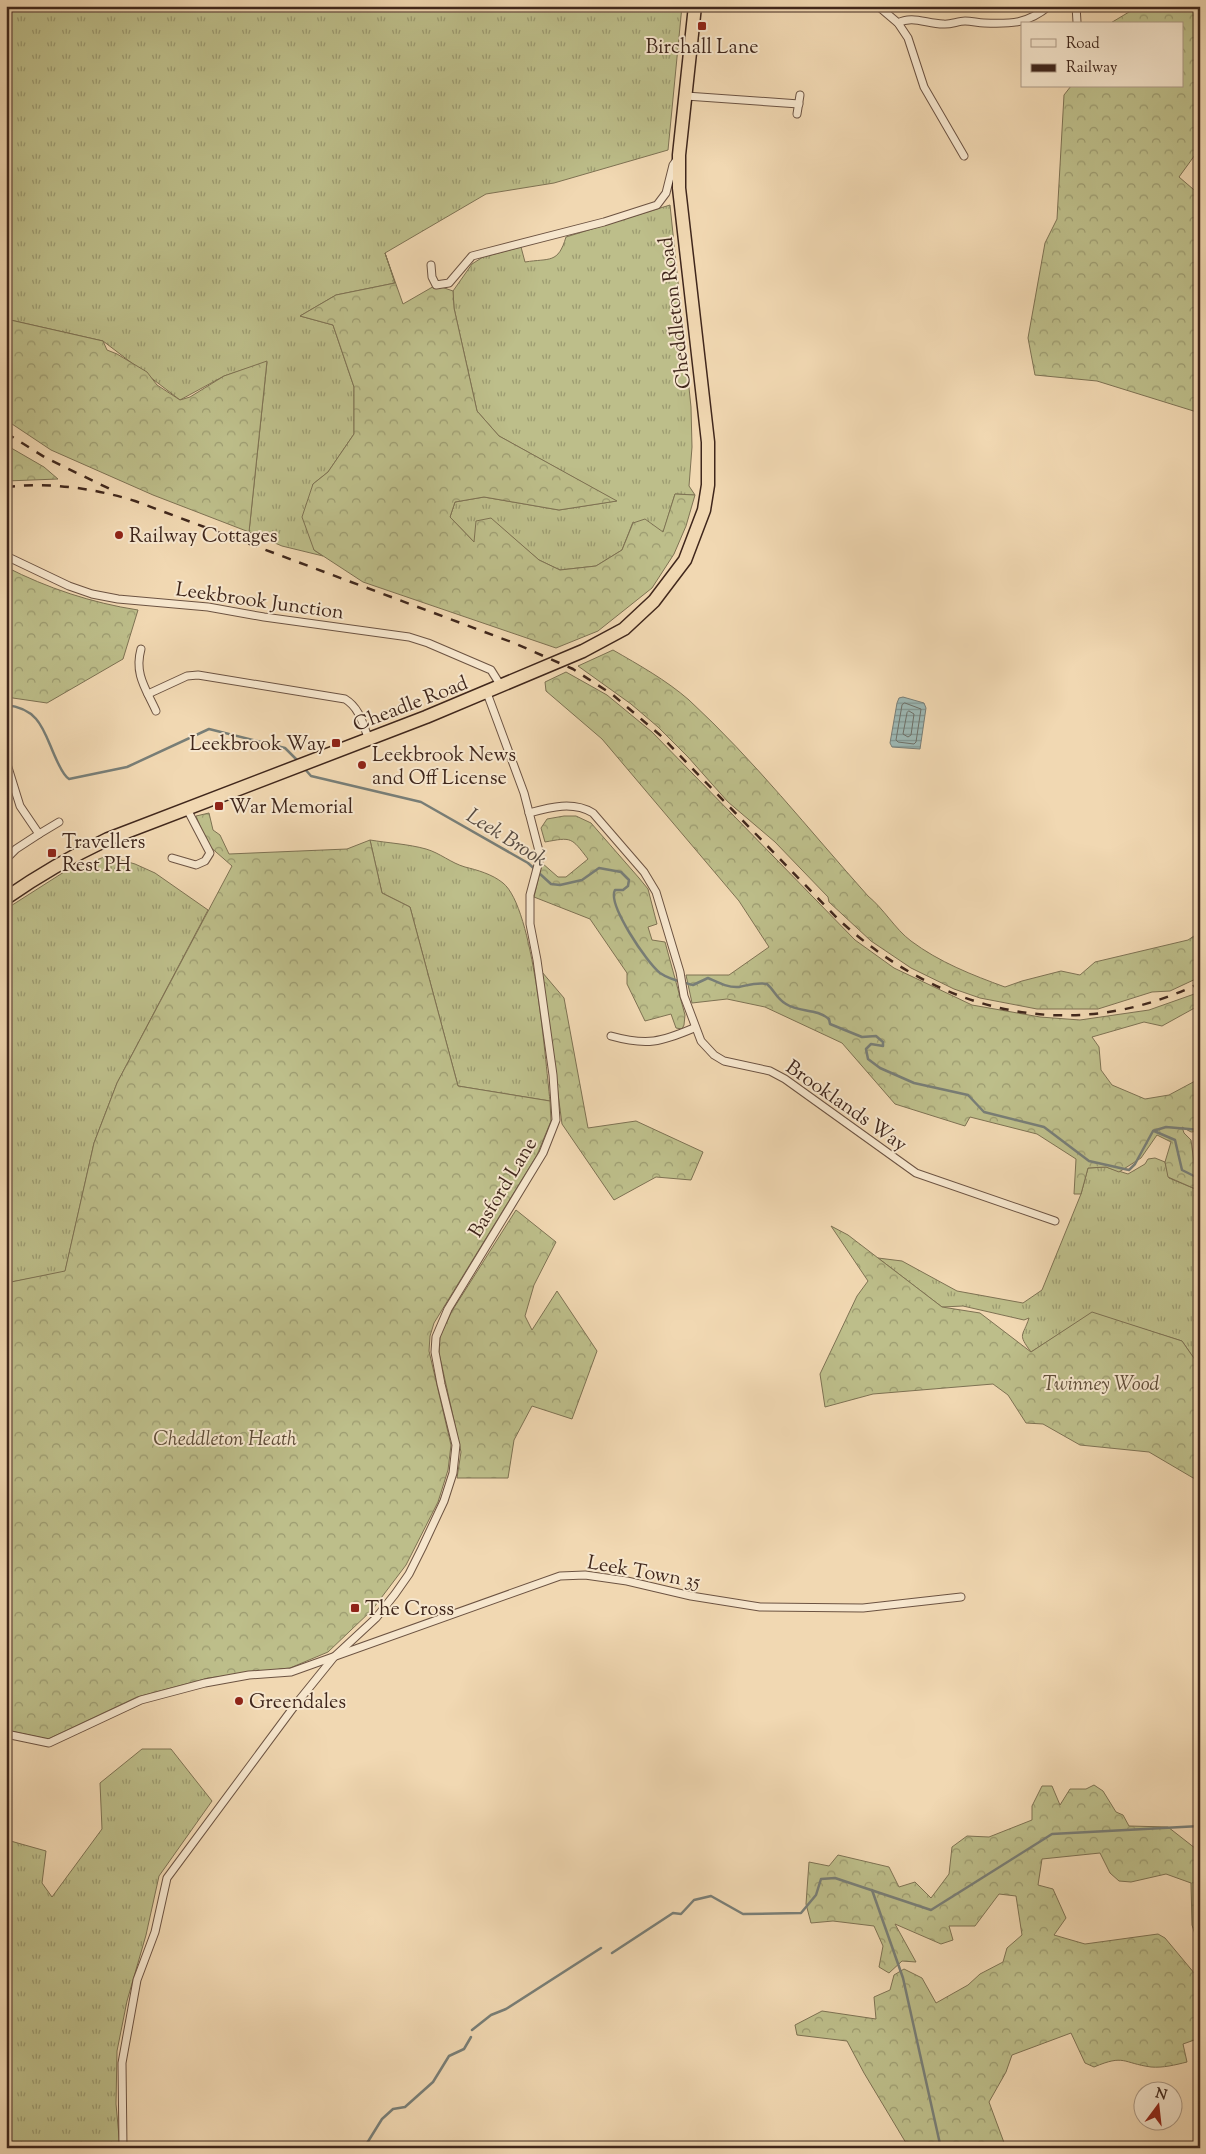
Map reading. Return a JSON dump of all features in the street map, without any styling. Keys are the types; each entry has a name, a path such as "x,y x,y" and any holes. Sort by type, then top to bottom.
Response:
{"highway":[{"name":"Cheddleton Road","path":"654,601 686,560 701,519 708,485 708,442 679,188 679,155 696,6"},
{"name":"Cheadle Road","path":"6,898 36,877 74,855 108,840 502,687 604,641 624,630 654,601"}],"street":[{"path":"878,6 898,23 908,38 924,87 964,156"},
{"path":"1022,22 1037,15 1049,6"},
{"path":"1076,6 1077,22"},
{"path":"898,23 905,19 945,25 966,21 983,24 1021,22"},
{"path":"798,114 800,95"},
{"path":"686,96 799,104"},
{"path":"431,265 432,277 436,285 449,283 472,256 604,222 657,205 666,193 673,165 679,155"},
{"name":"Leekbrook Junction","path":"6,556 69,586 92,594 118,599 208,607 264,617 409,637 428,643 491,670 502,687"},
{"path":"141,649 138,667 156,711"},
{"path":"148,694 187,676 198,675 345,699 352,703 357,710 369,740"},
{"name":"Basford Lane","path":"124,2148 122,2062 137,1980 155,1932 167,1878 296,1704 334,1657 376,1618 409,1574 444,1501 453,1473 456,1445 440,1384 435,1352 436,1337 448,1308 543,1153 556,1120 553,1075 530,924 530,895 539,861 538,851 529,813 509,750 487,693"},
{"path":"6,761 20,806 39,834"},
{"name":"Brooklands Way","path":"529,813 547,808 576,806 593,813 652,882 680,972 684,996 694,1028 701,1041 714,1055 724,1061 770,1071 785,1079 916,1173 1055,1222"},
{"path":"172,858 196,865 205,861 210,853 187,809"},
{"path":"6,859 16,849 60,822"},
{"path":"611,1036 630,1041 649,1042 694,1028"},
{"name":"Leek Town 35","path":"6,1734 49,1743 141,1700 205,1682 249,1675 291,1672 560,1576 585,1575 690,1596 760,1607 863,1608 961,1597"}],"green space":[{"path":"6,6 682,6 668,150 554,183 486,194 385,253 395,283 336,295 300,316 333,325 354,387 354,434 328,472 313,484 314,550 323,556 282,546 249,532 267,362 224,376 180,400 103,341 6,319"},
{"path":"1139,6 1200,6 1200,148 1179,177 1200,195 1200,413 1097,381 1035,375 1028,338 1045,243 1057,219 1064,95 1069,88 1184,88 1184,22 1112,22"},
{"path":"670,205 691,407 692,447 689,486 695,495 675,494 663,533 633,522 622,550 596,566 560,570 539,560 491,519 474,542 450,517 455,502 484,497 559,510 616,501 499,436 477,411 454,308 453,291 472,264 483,257 521,247 525,262 552,258 560,252 566,237"},
{"path":"385,253 403,304 436,285 453,291 454,308 477,411 499,436 617,501 559,510 484,497 455,502 450,517 474,542 476,521 491,518 539,560 560,570 596,566 622,550 633,523 645,519 663,532 675,494 695,495 686,526 674,554 652,588 598,631 556,648 363,582 314,550 302,517 313,484 328,472 354,434 354,387 333,325 300,316 336,295 395,283"},
{"path":"6,319 103,341 107,350 147,372 157,385 180,400 190,397 224,376 267,361 249,532 153,495 51,450 6,420"},
{"path":"6,445 44,467 58,479 6,481"},
{"path":"6,567 37,582 70,594 138,610 123,659 47,703 6,697"},
{"path":"613,650 662,679 689,700 759,771 900,931 922,949 944,962 1005,987 1061,971 1080,975 1095,962 1188,940 1200,932 1200,977 1170,991 1152,992 1098,1009 1037,1009 980,998 954,989 911,968 871,941 829,902 828,897 775,842 728,802 658,727 631,704 578,666"},
{"path":"566,672 607,695 652,732 855,940 894,968 972,1005 1040,1017 1080,1020 1149,1010 1200,992 1200,1005 1162,1026 1144,1022 1092,1037 1099,1047 1101,1070 1112,1085 1145,1099 1169,1095 1197,1080 1200,1081 1200,1131 1191,1132 1182,1127 1184,1133 1191,1140 1195,1170 1200,1172 1200,1191 1168,1177 1165,1162 1171,1142 1157,1135 1141,1158 1119,1172 1106,1167 1088,1168 1081,1194 1074,1194 1076,1159 1037,1134 970,1117 965,1126 895,1104 842,1043 765,1007 727,999 692,1003 686,975 729,975 769,947 739,901 602,739 546,691 545,682"},
{"name":"Cheddleton Heath","path":"209,813 213,830 220,835 229,854 347,849 370,840 382,893 410,907 458,1086 550,1101 551,1121 537,1155 434,1323 430,1336 429,1351 451,1445 448,1470 438,1502 406,1565 372,1610 328,1652 290,1668 208,1678 137,1697 48,1739 6,1730 6,1283 65,1271 94,1143 117,1083 232,866 208,845 196,816"},
{"path":"576,816 591,823 648,889 657,924 648,927 652,940 665,942 685,1015 682,1029 676,1028 671,1014 645,1021 627,984 627,973 590,919 534,897 542,863 558,877 566,877 588,859 578,846 570,840 561,839 545,842 541,828 547,819"},
{"path":"370,840 412,846 431,851 460,865 494,877 503,883 514,898 523,921 530,951 541,1019 550,1101 458,1086 410,907 382,893"},
{"path":"107,856 135,864 155,873 208,910 117,1083 94,1143 65,1272 6,1283 6,909 64,872"},
{"path":"542,972 564,998 588,1128 636,1121 703,1152 691,1180 656,1177 614,1200 562,1124"},
{"path":"1155,1158 1165,1162 1169,1178 1200,1191 1200,1367 1182,1341 1092,1313 1031,1352 1022,1335 1029,1318 1024,1320 963,1306 942,1307 878,1258 902,1261 957,1291 1023,1303 1042,1290 1081,1194 1088,1168 1106,1167 1128,1174 1145,1164 1148,1159"},
{"path":"516,1210 556,1242 534,1285 525,1316 532,1330 557,1291 597,1351 572,1419 532,1406 514,1440 508,1478 457,1478 461,1452 439,1353 440,1336 452,1311"},
{"name":"Twinney Wood","path":"831,1226 848,1235 942,1307 980,1313 1031,1352 1092,1312 1182,1341 1200,1367 1200,1482 1149,1452 1080,1445 1043,1424 1026,1423 1008,1395 993,1384 873,1394 825,1407 820,1374 857,1296 868,1281"},
{"path":"142,1749 171,1749 212,1801 159,1876 146,1935 127,2001 117,2051 116,2104 120,2148 6,2148 7,1840 46,1851 42,1883 52,1897 102,1829 100,1783"},
{"path":"1094,1785 1103,1791 1116,1812 1123,1815 1129,1826 1168,1827 1200,1852 1200,1950 1192,1925 1191,1883 1166,1874 1131,1882 1119,1881 1110,1873 1100,1853 1042,1859 1038,1885 1053,1889 1066,1918 1054,1935 1085,1944 1158,1934 1165,1938 1200,1980 1200,2038 1183,2044 1187,2062 1160,2067 1118,2060 1094,2067 1085,2063 1071,2033 1012,2055 1006,2072 989,2102 1006,2148 909,2148 847,2041 797,2035 795,2025 822,2011 876,2019 874,1997 890,1990 894,1975 904,1969 922,1978 936,2003 968,1985 980,1974 1003,1962 1007,1948 1022,1935 1016,1896 999,1894 975,1926 949,1926 953,1940 941,1944 895,1924 916,1962 902,1961 889,1973 879,1967 883,1946 874,1926 833,1921 811,1923 806,1904 809,1862 829,1866 838,1855 889,1867 899,1887 915,1882 931,1898 949,1874 952,1847 967,1836 989,1837 1032,1820 1032,1806 1042,1786 1052,1786 1060,1805 1070,1789 1086,1789"}],"water":[{"path":"903,697 924,703 926,708 920,749 892,747 890,743 897,703 899,698"}],"waterway":[{"name":"Leek Brook","path":"6,705 18,707 28,712 41,725 61,770 69,779 127,767 209,729 285,748 299,762"},
{"name":"Leek Brook","path":"304,768 311,776 421,802 528,863 551,884 560,885 582,880 599,868 621,872 629,880 628,886 623,890 615,890 614,897 622,920 646,958 660,973 676,981 693,985 708,978 731,987 767,984 780,999 791,1007 819,1013 829,1019 830,1024 862,1037 876,1036 883,1042 883,1046 871,1044 866,1049 868,1059 880,1068 914,1083 968,1095 984,1112 1044,1127 1089,1161 1129,1170 1135,1164 1153,1131 1166,1127 1200,1130"},
{"path":"1154,1131 1175,1140 1182,1170 1200,1179"},
{"path":"612,1953 673,1913 681,1914 694,1900 711,1896 743,1914 801,1913 816,1895 821,1879 835,1878 931,1910 1052,1834 1200,1826"},
{"path":"872,1890 903,1978 940,2148"},
{"path":"472,2030 491,2015 506,2009 601,1948"},
{"path":"364,2148 382,2119 393,2109 405,2107 433,2082 449,2056 464,2049 471,2037"}],"railway":[{"path":"6,433 46,458 112,490"},
{"path":"6,487 39,485 71,487 135,501 514,643 573,669 613,695 660,735 838,919 878,951 919,978 963,997 1009,1010 1056,1015 1103,1013 1152,1002 1200,983"}],"place":[{"name":"Birchall Lane","path":"702,26"},
{"name":"Railway Cottages","path":"119,535"},
{"name":"Leekbrook Way","path":"336,743"},
{"name":"Leekbrook News and Off License","path":"362,765"},
{"name":"War Memorial","path":"219,806"},
{"name":"Travellers Rest PH","path":"52,853"},
{"name":"The Cross","path":"355,1608"},
{"name":"Greendales","path":"239,1701"}]}
